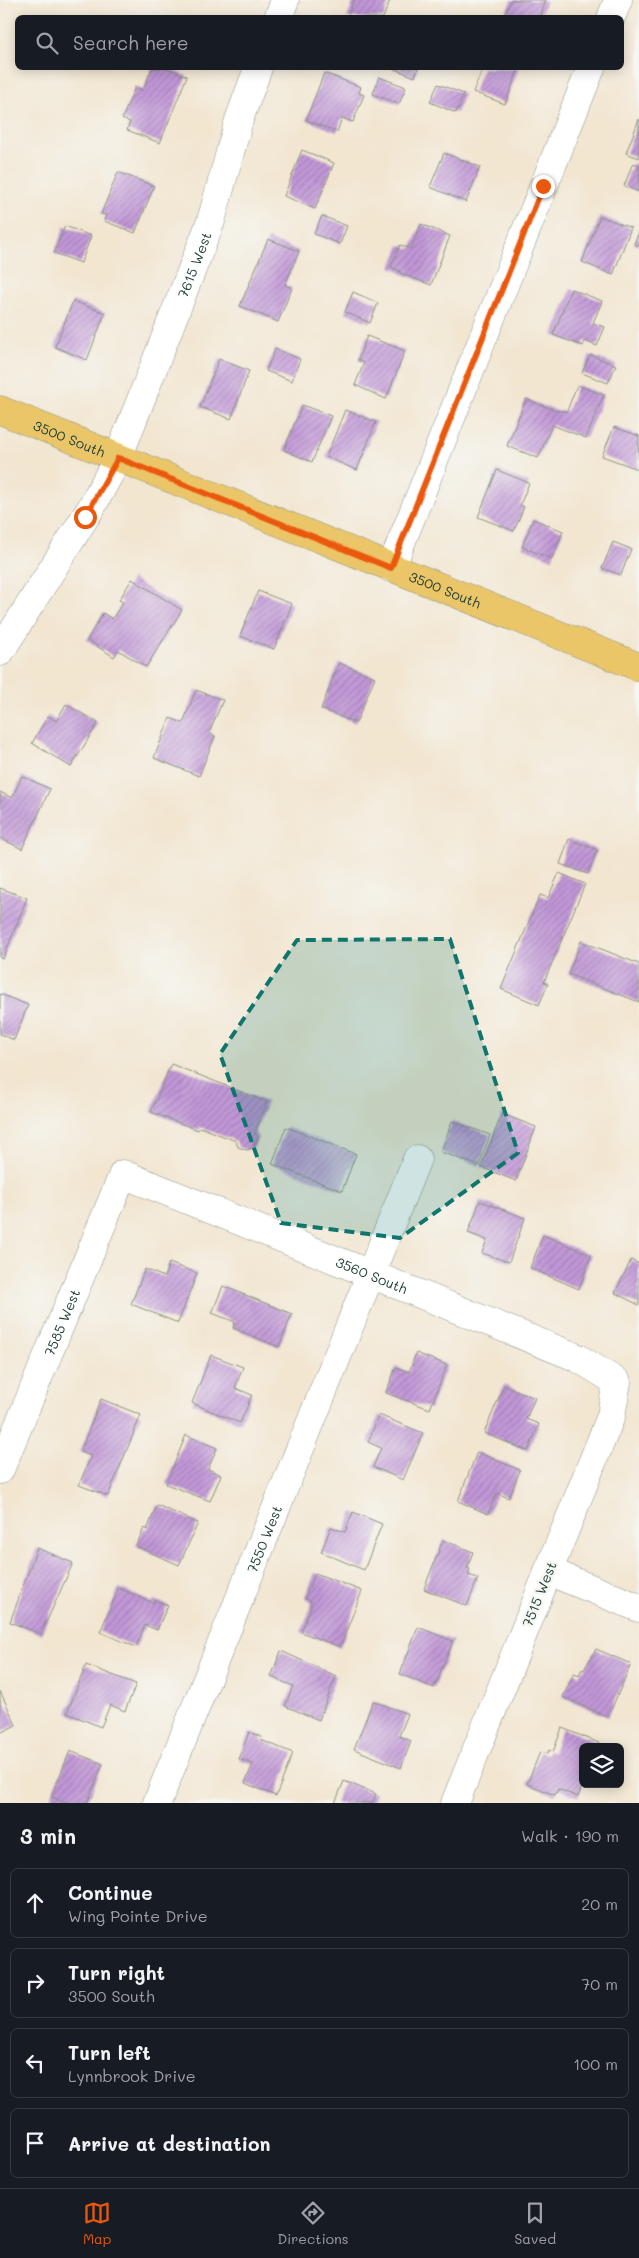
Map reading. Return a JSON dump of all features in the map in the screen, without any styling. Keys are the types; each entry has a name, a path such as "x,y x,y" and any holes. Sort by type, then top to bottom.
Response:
{"main road":[{"name":"3500 South","path":"0,410 639,667"}],"street":[{"path":"279,15 285,0"},
{"path":"612,15 618,0"},
{"name":"7615 West","path":"0,652 91,508 118,458 211,221 239,120 257,70"},
{"path":"391,568 590,70"},
{"name":"7550 West","path":"157,1803 417,1159"},
{"name":"3560 South","path":"123,1174 578,1358 617,1382"},
{"name":"7585 West","path":"0,1470 123,1174"},
{"name":"7515 West","path":"455,1803 611,1416 617,1382"},
{"path":"548,1571 639,1608"}],"highlighted area":[{"path":"450,939 518,1153 400,1238 281,1223 220,1054 297,940"}],"building":[{"path":"354,0 390,0 384,15 348,15"},
{"path":"511,0 546,0 541,15 505,15"},
{"path":"151,70 172,70 187,76 160,143 127,130 130,122 122,119 135,87 143,90"},
{"path":"397,70 417,70 415,77"},
{"path":"482,70 518,70 505,104 473,92"},
{"path":"324,73 361,87 359,93 364,95 353,122 342,118 337,132 306,120"},
{"path":"379,77 406,87 399,104 373,94"},
{"path":"438,84 464,94 456,113 430,102"},
{"path":"639,119 639,158 626,153"},
{"path":"302,150 334,163 315,209 284,196"},
{"path":"444,153 480,167 466,202 430,187"},
{"path":"633,163 639,165 639,192 624,186"},
{"path":"118,172 154,186 135,233 104,221 106,215 101,214"},
{"path":"322,216 347,226 340,244 314,234"},
{"path":"600,216 631,228 613,275 582,262"},
{"path":"421,224 450,236 431,285 400,273 400,271 391,267 400,245 411,249"},
{"path":"65,226 91,236 81,263 54,253"},
{"path":"639,232 639,246 634,244"},
{"path":"268,239 299,251 285,285 292,288 278,322 240,306"},
{"path":"571,289 602,301 593,323 605,327 597,346 585,341 583,346 553,335"},
{"path":"353,292 378,303 370,323 345,312"},
{"path":"73,301 105,313 87,360 55,347"},
{"path":"367,336 405,351 386,399 355,385 364,363 358,360"},
{"path":"275,349 300,359 292,381 266,371"},
{"path":"590,355 616,365 608,383 582,373"},
{"path":"219,359 249,371 231,419 200,407"},
{"path":"577,385 604,395 586,438 552,425 538,458 507,446 526,399 557,411 567,411"},
{"path":"302,405 331,416 312,462 284,450"},
{"path":"345,410 376,422 357,470 326,457"},
{"path":"614,427 639,436 638,469 602,456"},
{"path":"497,470 529,483 520,505 524,507 514,531 478,517"},
{"path":"533,519 563,531 552,559 522,547"},
{"path":"613,542 631,549 621,575 602,568"},
{"path":"132,579 182,610 146,667 118,650 114,657 87,640 103,613 112,619 123,602 119,600"},
{"path":"258,591 292,604 274,649 240,636"},
{"path":"339,663 375,677 356,723 321,709"},
{"path":"196,690 223,700 209,733 215,736 199,776 154,758 170,718 183,723"},
{"path":"66,704 98,723 71,767 32,743 48,716 56,721"},
{"path":"22,776 50,789 22,849 0,838 0,792 12,798"},
{"path":"569,839 597,850 588,874 560,864"},
{"path":"559,873 585,884 544,982 548,984 539,1005 501,989 540,895 548,898"},
{"path":"0,888 27,898 3,959 0,958"},
{"path":"581,941 639,964 639,1002 568,974"},
{"path":"0,994 28,1005 14,1040 0,1034"},
{"path":"171,1064 267,1102 255,1132 258,1138 254,1147 247,1150 238,1147 236,1141 200,1127 198,1130 151,1112"},
{"path":"502,1114 536,1127 516,1181 481,1167"},
{"path":"452,1121 490,1135 479,1166 441,1152"},
{"path":"286,1127 356,1154 342,1191 272,1164"},
{"path":"480,1201 525,1218 509,1262 482,1253 487,1240 468,1233"},
{"path":"543,1235 591,1255 579,1289 530,1268"},
{"path":"631,1260 639,1264 639,1305 615,1293"},
{"path":"169,1263 197,1273 178,1323 131,1304 145,1269 164,1277"},
{"path":"223,1286 292,1314 279,1347 233,1328 235,1322 212,1313"},
{"path":"416,1353 447,1365 430,1409 386,1393 396,1367 409,1372"},
{"path":"211,1355 243,1367 235,1388 252,1395 240,1423 192,1403"},
{"path":"504,1385 535,1398 526,1419 539,1424 528,1451 484,1433"},
{"path":"101,1399 141,1415 108,1496 79,1485 91,1456 80,1452"},
{"path":"379,1415 423,1433 403,1480 373,1467 381,1448 368,1442"},
{"path":"186,1435 217,1448 208,1469 221,1475 210,1501 166,1484"},
{"path":"477,1452 520,1470 509,1498 497,1493 488,1514 458,1501"},
{"path":"157,1505 198,1523 179,1565 136,1546 144,1528 147,1530"},
{"path":"353,1512 382,1524 364,1570 321,1552 331,1527 345,1532"},
{"path":"443,1540 473,1552 467,1568 470,1569 468,1575 478,1578 467,1606 424,1589"},
{"path":"37,1548 73,1563 41,1634 10,1622"},
{"path":"315,1573 362,1591 340,1647 301,1632 311,1607 311,1601 305,1598"},
{"path":"119,1588 153,1603 154,1600 168,1605 157,1630 145,1625 136,1647 100,1632"},
{"path":"418,1627 453,1641 434,1688 400,1674"},
{"path":"596,1649 631,1664 608,1717 563,1697 574,1673 579,1675 582,1669 584,1670"},
{"path":"281,1651 336,1676 319,1720 285,1706 293,1686 271,1677"},
{"path":"86,1665 136,1684 125,1711 110,1705 101,1727 67,1713"},
{"path":"0,1691 16,1725 0,1733"},
{"path":"373,1701 408,1714 399,1736 411,1741 401,1768 354,1749"},
{"path":"562,1728 599,1743 579,1743 579,1788 581,1788 578,1797 558,1789 555,1795 527,1784 540,1752 547,1754 549,1750 553,1752"},
{"path":"249,1732 262,1737 261,1740 293,1753 276,1796 245,1783 253,1764 239,1759"},
{"path":"70,1751 103,1764 87,1803 67,1803 51,1797"},
{"path":"344,1781 376,1794 372,1803 335,1803"}],"route":[{"path":"85,517 118,458 391,568 543,186"}]}
